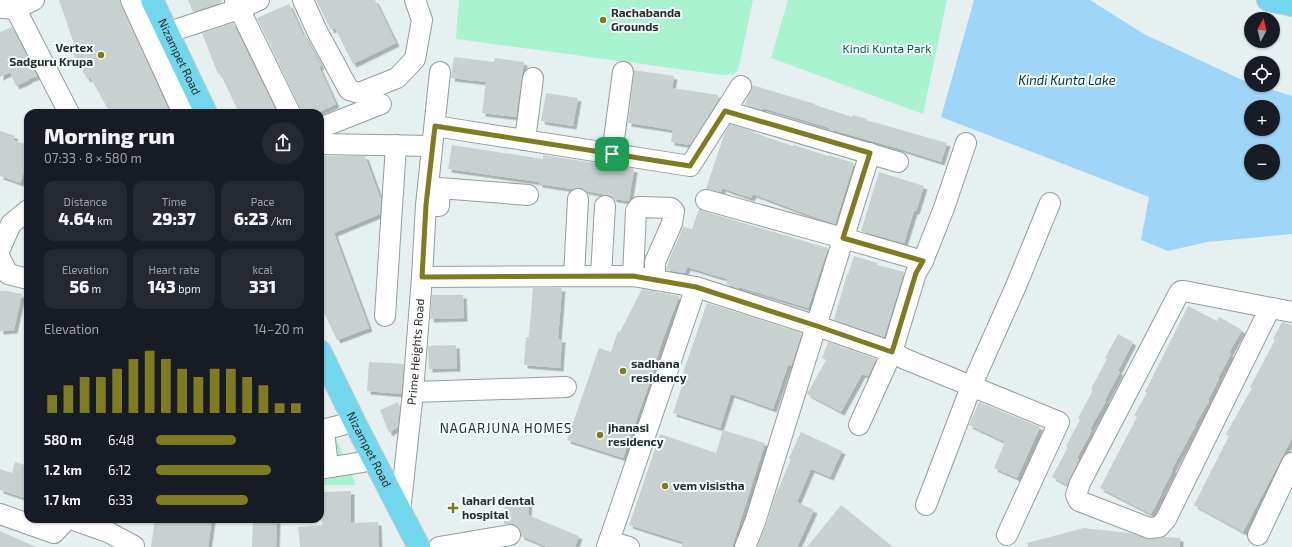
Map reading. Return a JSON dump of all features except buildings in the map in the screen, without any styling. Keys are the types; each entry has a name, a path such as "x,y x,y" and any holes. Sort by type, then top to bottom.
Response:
{"main road":[{"name":"Nizampet Road","path":"138,0 204,109"},
{"name":"Nizampet Road","path":"152,0 160,35 188,109"},
{"path":"1268,0 1292,5"},
{"name":"Nizampet Road","path":"324,359 419,547"},
{"name":"Nizampet Road","path":"324,387 342,425 359,453 403,547"}],"street":[{"path":"34,0 9,5 68,109"},
{"path":"131,0 181,109"},
{"path":"160,35 237,5 259,0"},
{"path":"303,0 317,31 349,90 359,93 397,78 415,59 422,20 415,0"},
{"path":"237,5 288,109"},
{"name":"Prime Heights Road","path":"400,512 413,392 426,205 440,72"},
{"path":"612,154 623,72"},
{"path":"525,140 533,78"},
{"path":"435,126 690,166 741,86"},
{"path":"324,126 381,104"},
{"path":"725,111 898,162"},
{"path":"859,425 892,352 916,273 923,261 944,208 966,143"},
{"path":"324,144 432,146"},
{"path":"385,316 396,145"},
{"path":"744,547 755,522 870,153"},
{"path":"426,205 438,206 440,188 528,195"},
{"path":"574,276 578,199"},
{"path":"706,200 923,261"},
{"path":"926,505 971,387 1016,286 1050,202"},
{"path":"601,276 605,206"},
{"path":"633,276 636,211 639,207 670,208 674,211 672,223 655,262 655,280"},
{"path":"0,249 11,224 24,213"},
{"path":"0,258 8,274 24,278"},
{"path":"422,277 633,276 696,287 892,352 904,359 1059,422 1007,535"},
{"path":"629,547 608,544 696,287"},
{"path":"1270,308 1166,519 1160,527 1149,528 1079,501 1076,495 1080,483 1181,291 1292,312"},
{"path":"413,392 566,387"},
{"path":"342,425 326,429 324,431 324,468 363,462"},
{"path":"1258,535 1292,463"},
{"path":"0,514 24,522"},
{"path":"27,523 54,532 64,523"},
{"path":"82,523 108,532 134,547"},
{"path":"439,547 510,535"}],"green space":[{"name":"Rachabanda Grounds","path":"459,0 753,0 738,71 733,74 723,75 456,39"},
{"name":"Kindi Kunta Park","path":"788,0 947,0 923,114 771,58"},
{"path":"324,421 329,421 356,485 324,485"}],"water":[{"name":"Kindi Kunta Lake","path":"974,0 1090,0 1144,34 1244,80 1244,92 1280,92 1292,96 1292,234 1207,242 1168,251 1141,240 1149,197 941,117"}],"place":[{"name":"Rachabanda Grounds","path":"603,20"},
{"name":"Vertex Sadguru Krupa","path":"101,55"},
{"name":"sadhana residency","path":"623,371"},
{"name":"jhanasi residency","path":"600,435"},
{"name":"vem visistha","path":"665,486"},
{"name":"lahari dental hospital","path":"453,508"}],"district":[{"name":"NAGARJUNA HOMES","path":"506,428"}],"route":[{"path":"725,111 870,153 843,238 923,261 916,273 892,352 696,287 633,276 422,277 426,205 435,126 612,154 690,166 725,111"}]}
